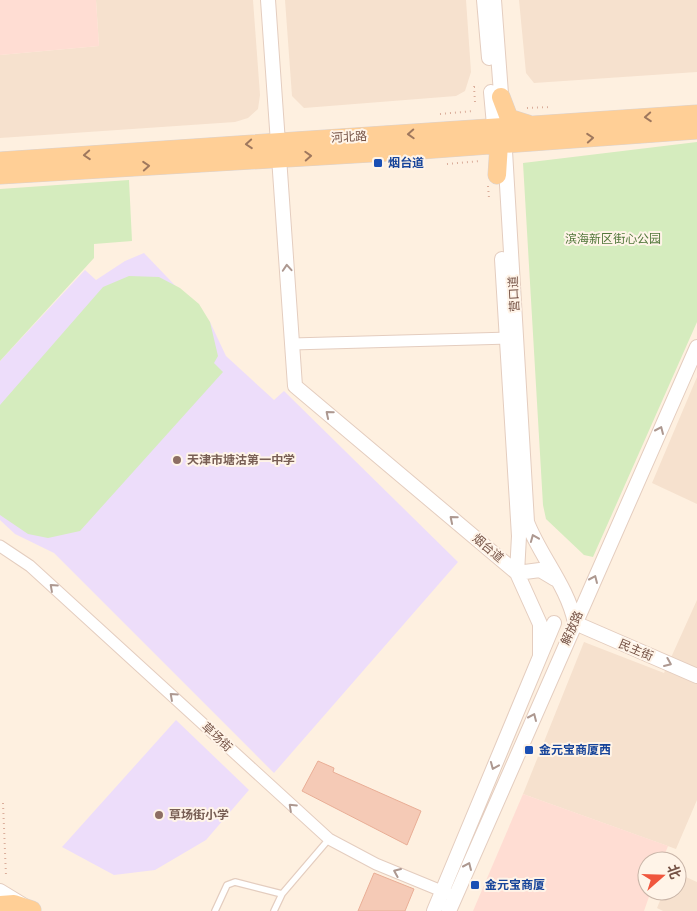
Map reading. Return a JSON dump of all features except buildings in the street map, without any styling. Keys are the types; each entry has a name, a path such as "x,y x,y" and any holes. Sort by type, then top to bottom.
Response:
{"main road":[{"path":"496,97 511,120 540,133"},
{"name":"河北路","path":"2,172 279,150 500,138 697,114"},
{"name":"河北路","path":"540,133 697,130"},
{"path":"500,138 502,175"},
{"path":"459,139 484,155 502,175"},
{"path":"0,905 14,904 33,910"}],"street":[{"name":"烟台道","path":"268,0 295,386 517,573"},
{"path":"484,0 500,138"},
{"path":"494,0 496,97"},
{"name":"营口道","path":"517,573 519,536 502,175 514,150 540,133"},
{"path":"292,344 511,338"},
{"name":"营口道","path":"511,338 527,522 535,544 558,581 572,612 574,624"},
{"name":"解放路","path":"434,911 449,894 574,624 697,346"},
{"name":"草场街","path":"0,546 30,566 329,839 359,856 449,894"},
{"path":"540,656 540,624 517,573 540,570 558,581"},
{"path":"528,597 539,613 554,623 574,624"},
{"name":"解放路","path":"449,911 449,894 554,623"},
{"name":"民主街","path":"574,624 697,676"},
{"path":"0,891 33,910"}],"lane":[{"path":"274,911 282,894 329,839"},
{"path":"215,911 227,884 235,882 282,894"}],"path":[{"path":"522,108 551,107"},
{"path":"440,114 474,111"},
{"path":"448,164 482,161"},
{"path":"3,802 6,876"}],"shaded area":[{"path":"0,0 96,0 99,46 0,55"},
{"path":"96,0 253,0 260,95 258,109 248,118 235,122 0,138 0,55 99,46"},
{"path":"285,0 466,0 471,72 465,91 456,96 304,108 292,96"},
{"path":"519,0 697,0 697,72 534,83 526,73"},
{"name":"天津市塘沽第一中学","path":"144,253 210,322 226,356 274,400 284,391 458,562 274,773 54,553 15,534 0,520 0,361 85,270 96,280 125,261"},
{"path":"697,377 697,504 652,483"},
{"path":"697,600 697,800 676,849 523,794 584,642 664,673"},
{"name":"草场街小学","path":"176,720 249,790 206,840 155,870 114,875 62,847"},
{"path":"523,794 668,846 666,851 637,851 637,901 648,901 644,911 473,911"},
{"path":"687,878 697,882 697,911 663,911 657,908 660,901 687,901"}],"green space":[{"name":"滨海新区街心公园","path":"697,142 697,322 593,557 584,555 546,519 543,505 523,163"},
{"path":"129,180 132,241 94,244 94,258 0,361 0,189"},
{"path":"129,276 159,277 180,288 199,304 210,322 218,356 214,363 223,372 80,531 48,538 28,534 0,515 0,405 103,287"}],"place":[{"name":"烟台道","path":"378,163"},
{"name":"天津市塘沽第一中学","path":"177,460"},
{"name":"金元宝商厦西","path":"529,750"},
{"name":"草场街小学","path":"159,815"},
{"name":"金元宝商厦","path":"475,885"}]}
